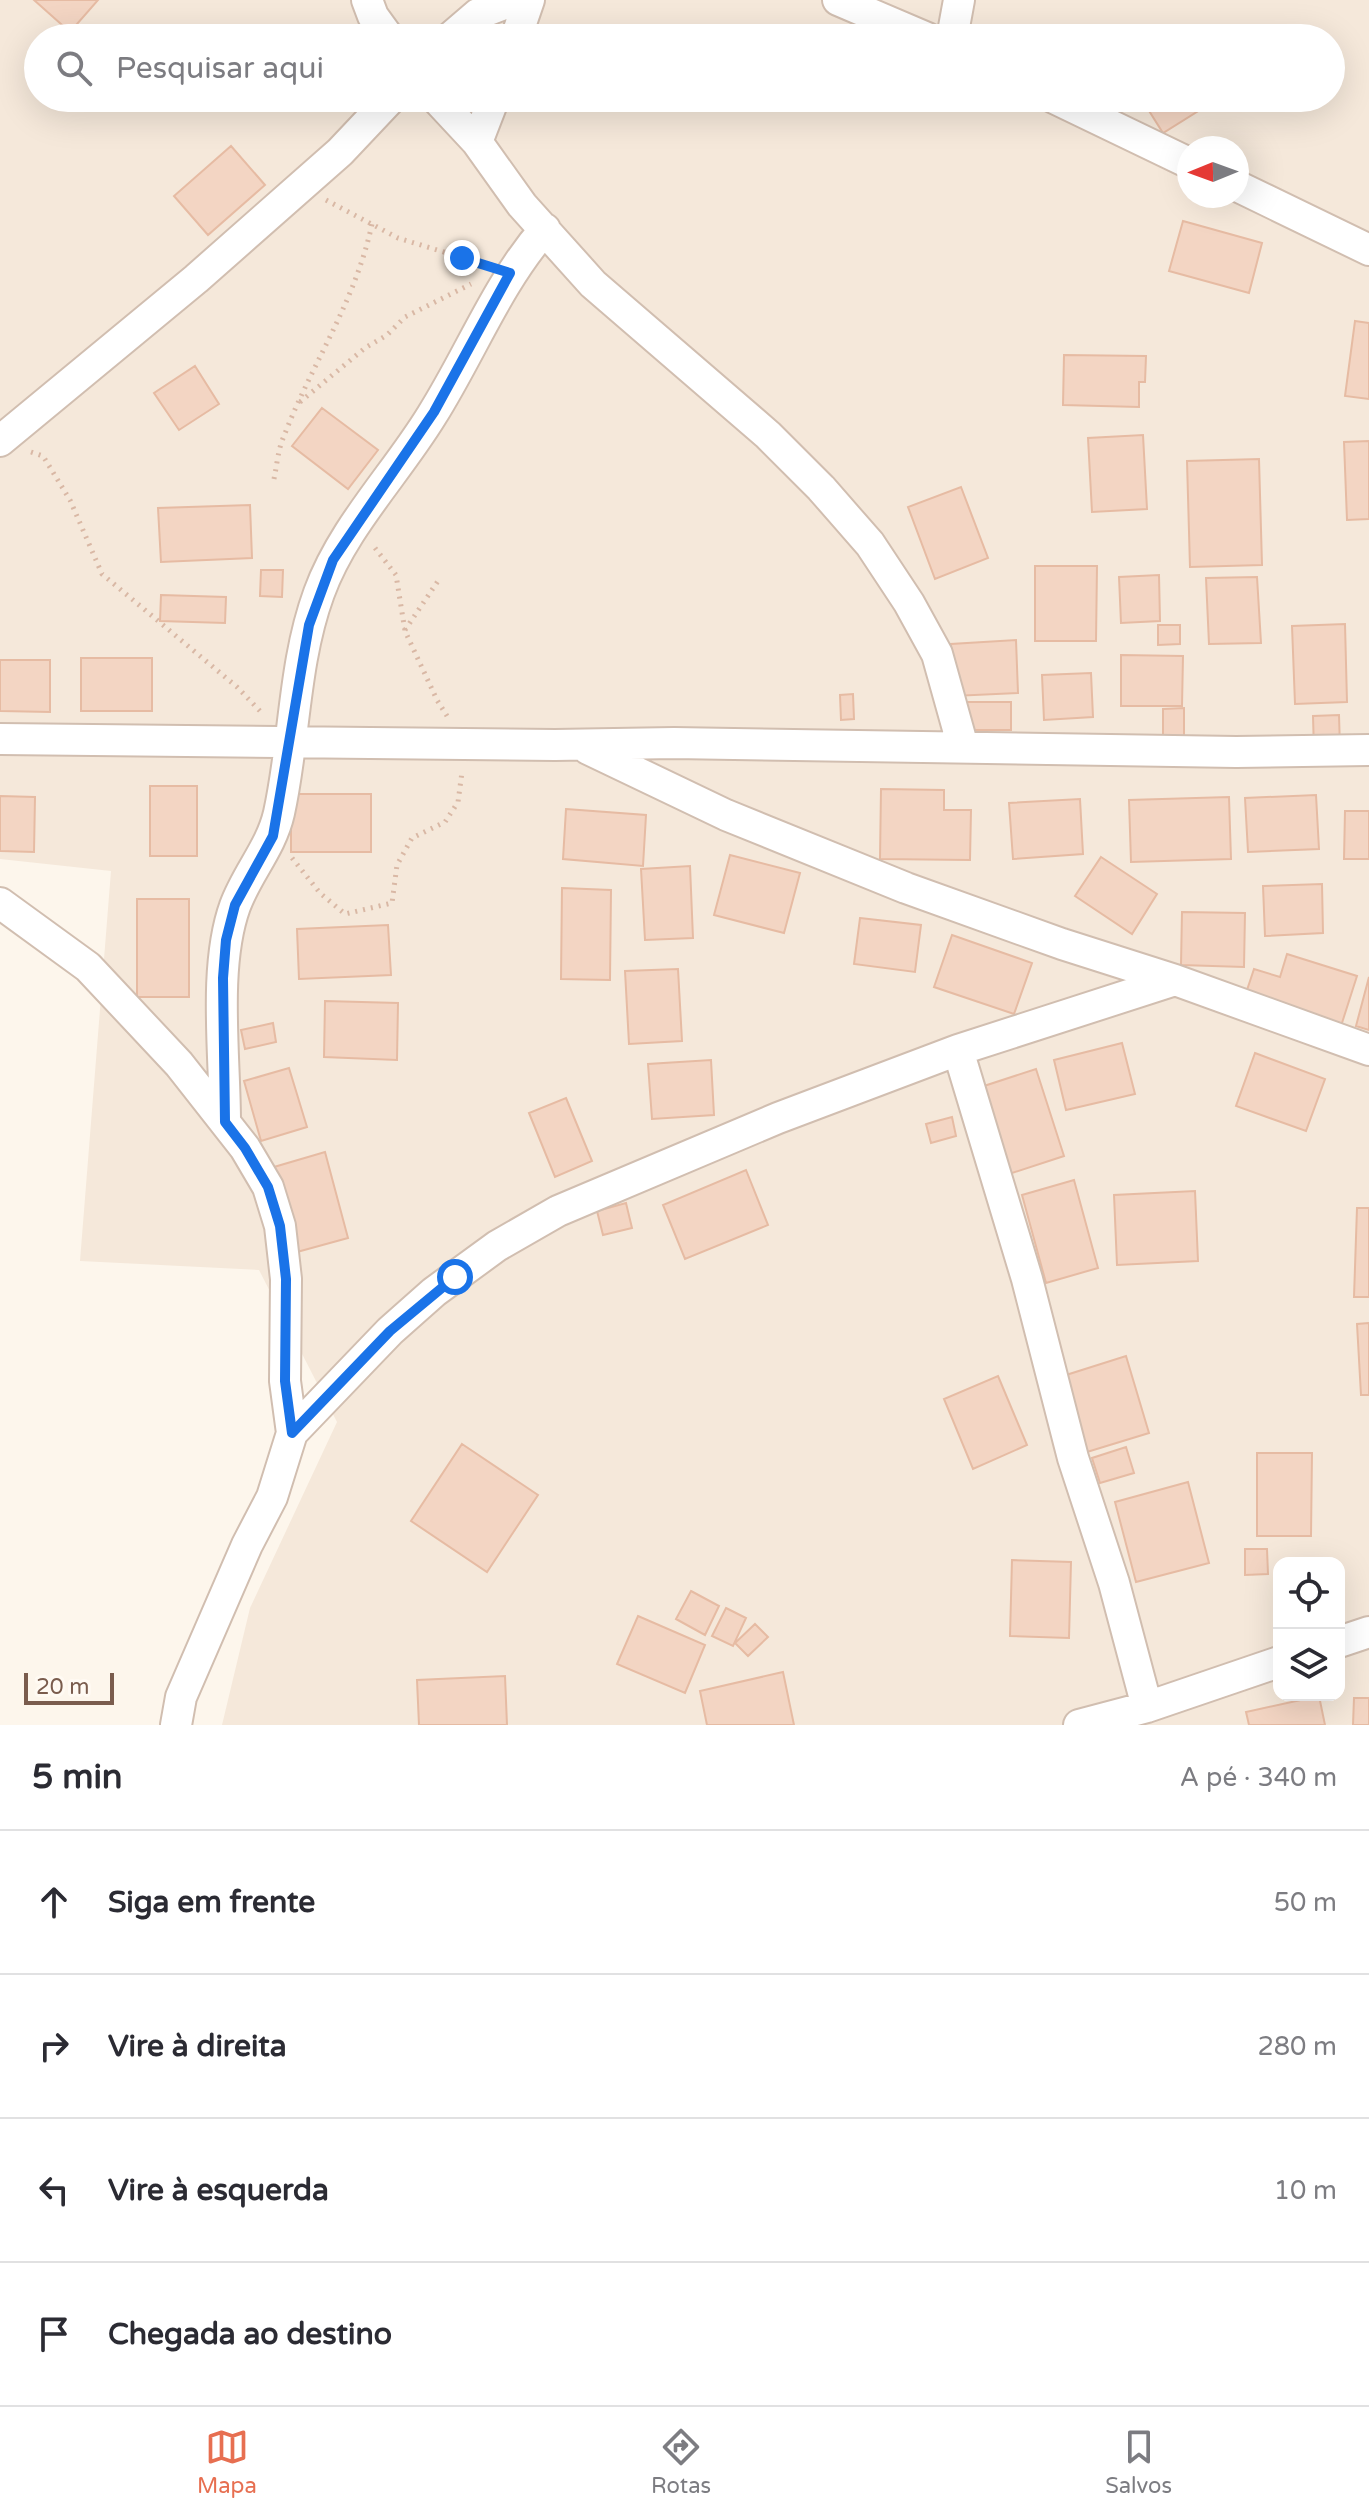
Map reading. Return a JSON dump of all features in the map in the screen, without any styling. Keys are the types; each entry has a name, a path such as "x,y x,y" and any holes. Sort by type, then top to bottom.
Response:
{"street":[{"path":"367,0 379,24"},
{"path":"466,24 478,14 514,0"},
{"path":"521,24 529,0"},
{"path":"838,0 894,24"},
{"path":"955,24 959,0"},
{"path":"0,441 196,279 340,152 378,112"},
{"path":"449,112 477,142 522,205 593,284 768,435 821,488 870,544 909,603 937,654 963,747"},
{"path":"477,142 489,112"},
{"path":"1083,112 1177,157"},
{"path":"1249,192 1369,250"},
{"path":"225,1122 223,978 226,940 235,905 273,836 312,614 333,560 434,412 505,271 545,229"},
{"path":"0,739 579,745 674,743 1236,752 1369,750"},
{"path":"579,745 726,815 906,888 1369,1050"},
{"path":"0,903 88,967 170,1054 245,1148 268,1187 280,1226 286,1279 285,1381 292,1433 272,1497 247,1545 181,1697 176,1725"},
{"path":"292,1433 372,1349 434,1292 497,1246 558,1211 778,1118 958,1050 1175,980"},
{"path":"958,1050 1027,1279 1073,1458 1114,1583 1147,1707"},
{"path":"1088,1724 1273,1664"}],"path":[{"path":"300,186 398,238 505,271"},
{"path":"274,479 282,439 347,304 364,261 372,224"},
{"path":"299,404 365,348 387,335 405,317 505,271"},
{"path":"0,441 43,456 70,500 102,574 237,687 289,742"},
{"path":"273,836 320,893 345,914 392,903 397,865 412,838 445,822 458,802 466,744 437,700 405,631 396,575 357,523"},
{"path":"405,631 440,578"}],"shaded area":[{"path":"0,0 1369,0 1369,1725 222,1725 250,1608 337,1422 259,1270 80,1261 111,871 0,859"}],"building":[{"path":"34,0 98,0 77,24 61,24"},
{"path":"1150,112 1197,112 1163,133"},
{"path":"231,146 265,185 208,235 174,196"},
{"path":"1183,221 1262,243 1249,293 1169,271"},
{"path":"1355,321 1369,323 1369,399 1345,396"},
{"path":"1064,355 1146,356 1145,382 1139,382 1139,407 1063,405"},
{"path":"195,366 219,404 179,430 154,393"},
{"path":"322,408 378,450 348,489 292,446"},
{"path":"1143,435 1147,509 1092,512 1088,438"},
{"path":"1369,441 1369,519 1347,520 1344,442"},
{"path":"1259,459 1262,565 1190,567 1187,461"},
{"path":"961,487 988,558 935,579 908,507"},
{"path":"250,505 252,558 161,562 158,508"},
{"path":"1035,566 1097,566 1096,641 1035,641"},
{"path":"261,570 283,570 282,597 260,596"},
{"path":"1159,575 1160,621 1121,623 1119,577"},
{"path":"1257,577 1261,643 1209,644 1206,578"},
{"path":"161,595 226,597 225,623 160,621"},
{"path":"1345,624 1347,702 1295,704 1292,626"},
{"path":"1158,625 1180,625 1180,644 1158,645"},
{"path":"1016,640 1018,693 953,696 951,644"},
{"path":"1121,655 1183,656 1182,706 1121,706"},
{"path":"81,658 152,658 152,711 81,711"},
{"path":"0,660 50,660 50,712 0,711"},
{"path":"1091,673 1093,717 1044,720 1042,675"},
{"path":"853,694 854,719 841,720 840,695"},
{"path":"964,702 1011,702 1011,730 964,730"},
{"path":"1184,708 1184,741 1163,742 1163,709"},
{"path":"1339,715 1340,749 1314,751 1313,716"},
{"path":"150,786 197,786 197,856 150,856"},
{"path":"881,789 944,790 944,810 971,810 970,860 880,859"},
{"path":"291,794 371,794 371,852 291,852"},
{"path":"1316,795 1319,849 1248,852 1245,798"},
{"path":"0,796 35,797 34,852 0,851"},
{"path":"1229,797 1231,859 1131,862 1129,800"},
{"path":"1080,799 1083,854 1013,859 1009,803"},
{"path":"566,809 646,815 643,866 563,859"},
{"path":"1345,811 1369,811 1369,859 1344,859"},
{"path":"730,855 800,873 784,933 714,915"},
{"path":"1101,857 1157,894 1132,934 1075,896"},
{"path":"690,866 693,938 645,940 641,869"},
{"path":"1322,884 1323,933 1265,936 1263,886"},
{"path":"562,888 611,890 610,980 561,979"},
{"path":"137,899 189,899 189,997 137,997"},
{"path":"1182,912 1245,913 1244,967 1181,965"},
{"path":"860,918 921,925 915,972 854,964"},
{"path":"388,925 391,975 299,979 297,929"},
{"path":"952,935 1032,963 1014,1014 934,987"},
{"path":"1287,954 1357,976 1341,1026 1245,996 1254,969 1280,977"},
{"path":"678,969 682,1041 629,1044 625,971"},
{"path":"1369,977 1369,1030 1356,1026"},
{"path":"325,1001 398,1003 397,1060 324,1057"},
{"path":"273,1023 276,1042 245,1049 241,1030"},
{"path":"1122,1043 1135,1094 1066,1110 1054,1060"},
{"path":"1255,1053 1325,1079 1306,1131 1236,1106"},
{"path":"711,1060 714,1115 652,1119 648,1064"},
{"path":"289,1068 307,1127 261,1141 244,1081"},
{"path":"1036,1069 1064,1156 1009,1174 981,1087"},
{"path":"566,1098 592,1161 555,1177 529,1113"},
{"path":"952,1117 956,1136 931,1143 926,1124"},
{"path":"325,1152 348,1238 297,1252 274,1167"},
{"path":"746,1170 768,1225 685,1259 663,1205"},
{"path":"1074,1180 1098,1268 1046,1283 1022,1195"},
{"path":"1195,1191 1198,1261 1117,1265 1114,1195"},
{"path":"626,1203 632,1228 603,1235 597,1211"},
{"path":"1357,1208 1369,1208 1369,1297 1354,1297"},
{"path":"1369,1323 1369,1395 1361,1395 1357,1324"},
{"path":"1126,1356 1149,1433 1087,1452 1063,1376"},
{"path":"998,1376 1027,1445 973,1469 944,1399"},
{"path":"462,1444 538,1495 487,1572 411,1521"},
{"path":"1126,1447 1134,1473 1100,1483 1092,1458"},
{"path":"1257,1453 1312,1453 1311,1536 1257,1536"},
{"path":"1188,1482 1209,1563 1136,1582 1115,1502"},
{"path":"1245,1549 1267,1549 1268,1574 1245,1575"},
{"path":"1012,1560 1071,1562 1069,1638 1010,1636"},
{"path":"691,1591 719,1606 705,1635 676,1619"},
{"path":"726,1608 746,1618 733,1646 712,1636"},
{"path":"638,1616 705,1645 685,1693 617,1664"},
{"path":"755,1624 768,1637 748,1656 735,1643"},
{"path":"783,1672 794,1725 707,1725 700,1691"},
{"path":"505,1676 507,1725 419,1725 417,1680"},
{"path":"1354,1698 1369,1698 1369,1725 1353,1725"},
{"path":"1296,1701 1320,1701 1325,1725 1249,1725 1246,1712"}],"route":[{"path":"455,1277 390,1331 292,1433 285,1381 286,1279 280,1226 268,1187 225,1122 223,978 226,940 235,905 273,836 280,810 303,656 319,593 333,560 434,412 510,273 462,258"}]}
